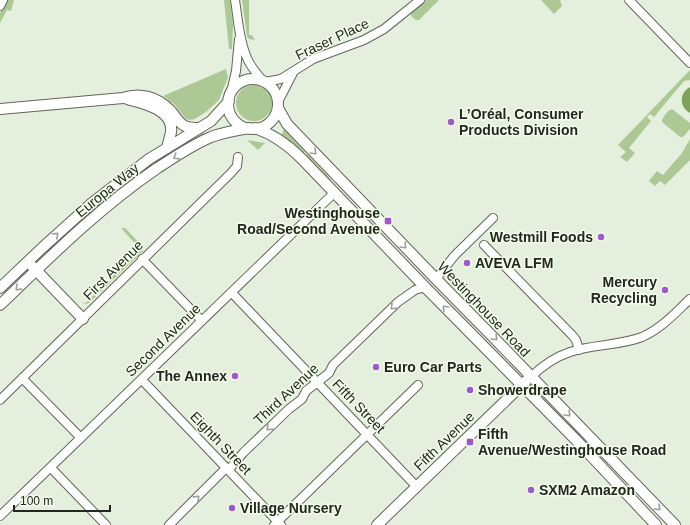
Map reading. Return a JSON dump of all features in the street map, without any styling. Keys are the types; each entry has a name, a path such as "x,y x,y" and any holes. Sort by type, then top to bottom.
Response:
{"street":[{"path":"0,6 3,0"},
{"path":"235,0 239,32 247,59 264,81 274,90 278,105 276,113 270,122 260,127 252,128 240,124 232,116 228,106 236,72 239,32"},
{"name":"Fraser Place","path":"264,81 280,79 313,59 364,40 378,33 420,0"},
{"path":"629,0 690,64"},
{"name":"Fraser Place","path":"278,105 293,72"},
{"path":"230,96 238,84 243,81 254,79 264,81"},
{"path":"0,109 124,98 131,95 148,96 159,101 170,110 182,125 200,128"},
{"name":"Europa Way","path":"0,288 92,203 132,171 211,121 230,96"},
{"path":"124,98 146,104 157,109 164,115 170,126 171,132 167,148"},
{"name":"Westinghouse Road","path":"278,105 287,124 436,280 675,525"},
{"name":"Europa Way","path":"0,305 95,216 161,166 210,138 227,132 252,128"},
{"name":"Westinghouse Road","path":"252,128 277,138 290,147 576,440 656,525"},
{"name":"First Avenue","path":"0,400 231,174 237,166 238,157"},
{"name":"Second Avenue","path":"0,516 344,183"},
{"path":"425,287 436,280 455,255 493,218"},
{"path":"484,245 572,335 576,340 579,350"},
{"path":"142,260 202,321"},
{"path":"28,262 83,319"},
{"name":"Third Avenue","path":"169,525 214,481 223,470 231,467 244,452 289,408 302,399 306,391 329,373 333,365 398,302 415,290 425,287"},
{"name":"Fifth Street","path":"232,293 416,486"},
{"path":"531,377 551,361 564,355 579,350 629,341 643,336 662,325 690,299"},
{"name":"Fifth Avenue","path":"377,525 531,377"},
{"path":"22,378 81,438"},
{"name":"Eighth Street","path":"142,380 277,524"},
{"path":"277,524 418,385"},
{"path":"576,440 584,431"},
{"path":"601,467 610,458"},
{"path":"50,468 106,525"}],"shaded area":[{"path":"7,0 14,0 11,11 7,10 0,23 0,13"},
{"path":"224,0 230,0 233,25 232,49 229,49"},
{"path":"242,0 249,0 249,35 252,35 255,40 249,39 247,36"},
{"path":"425,0 439,0 419,20 416,20 412,17 410,12"},
{"path":"541,0 560,0 562,6 554,14"},
{"path":"226,69 228,77 219,100 206,112 195,119 186,119 174,104 163,96"},
{"path":"690,70 690,80 684,81 654,117 650,114 647,117 651,121 629,148 635,153 627,162 620,157 626,152 618,145"},
{"path":"258,85 267,90 271,96 271,110 267,116 258,121 250,121 241,116 237,110 236,99 241,90 247,86"},
{"path":"690,87 690,113 682,104 682,96"},
{"path":"672,109 690,123 690,129 683,137 680,137 662,122 666,114"},
{"path":"284,129 305,152 303,154 281,136"},
{"path":"202,132 205,136 50,251 47,247 122,185"},
{"path":"690,139 690,160 665,185 660,181 655,186 649,181 657,171 663,175 682,153"},
{"path":"247,140 265,143 258,150"},
{"path":"307,154 331,181 328,181 305,156"},
{"path":"121,228 125,228 141,245 143,251 89,303 86,304 81,302 86,303 140,249"}],"place":[{"name":"L’Oréal, Consumer Products Division","path":"451,122"},
{"name":"Westinghouse Road/Second Avenue","path":"388,221"},
{"name":"Westmill Foods","path":"601,237"},
{"name":"AVEVA LFM","path":"467,263"},
{"name":"Mercury Recycling","path":"665,290"},
{"name":"Euro Car Parts","path":"376,367"},
{"name":"The Annex","path":"235,376"},
{"name":"Showerdrape","path":"470,390"},
{"name":"Fifth Avenue/Westinghouse Road","path":"470,442"},
{"name":"SXM2 Amazon","path":"531,490"},
{"name":"Village Nursery","path":"232,508"}]}
